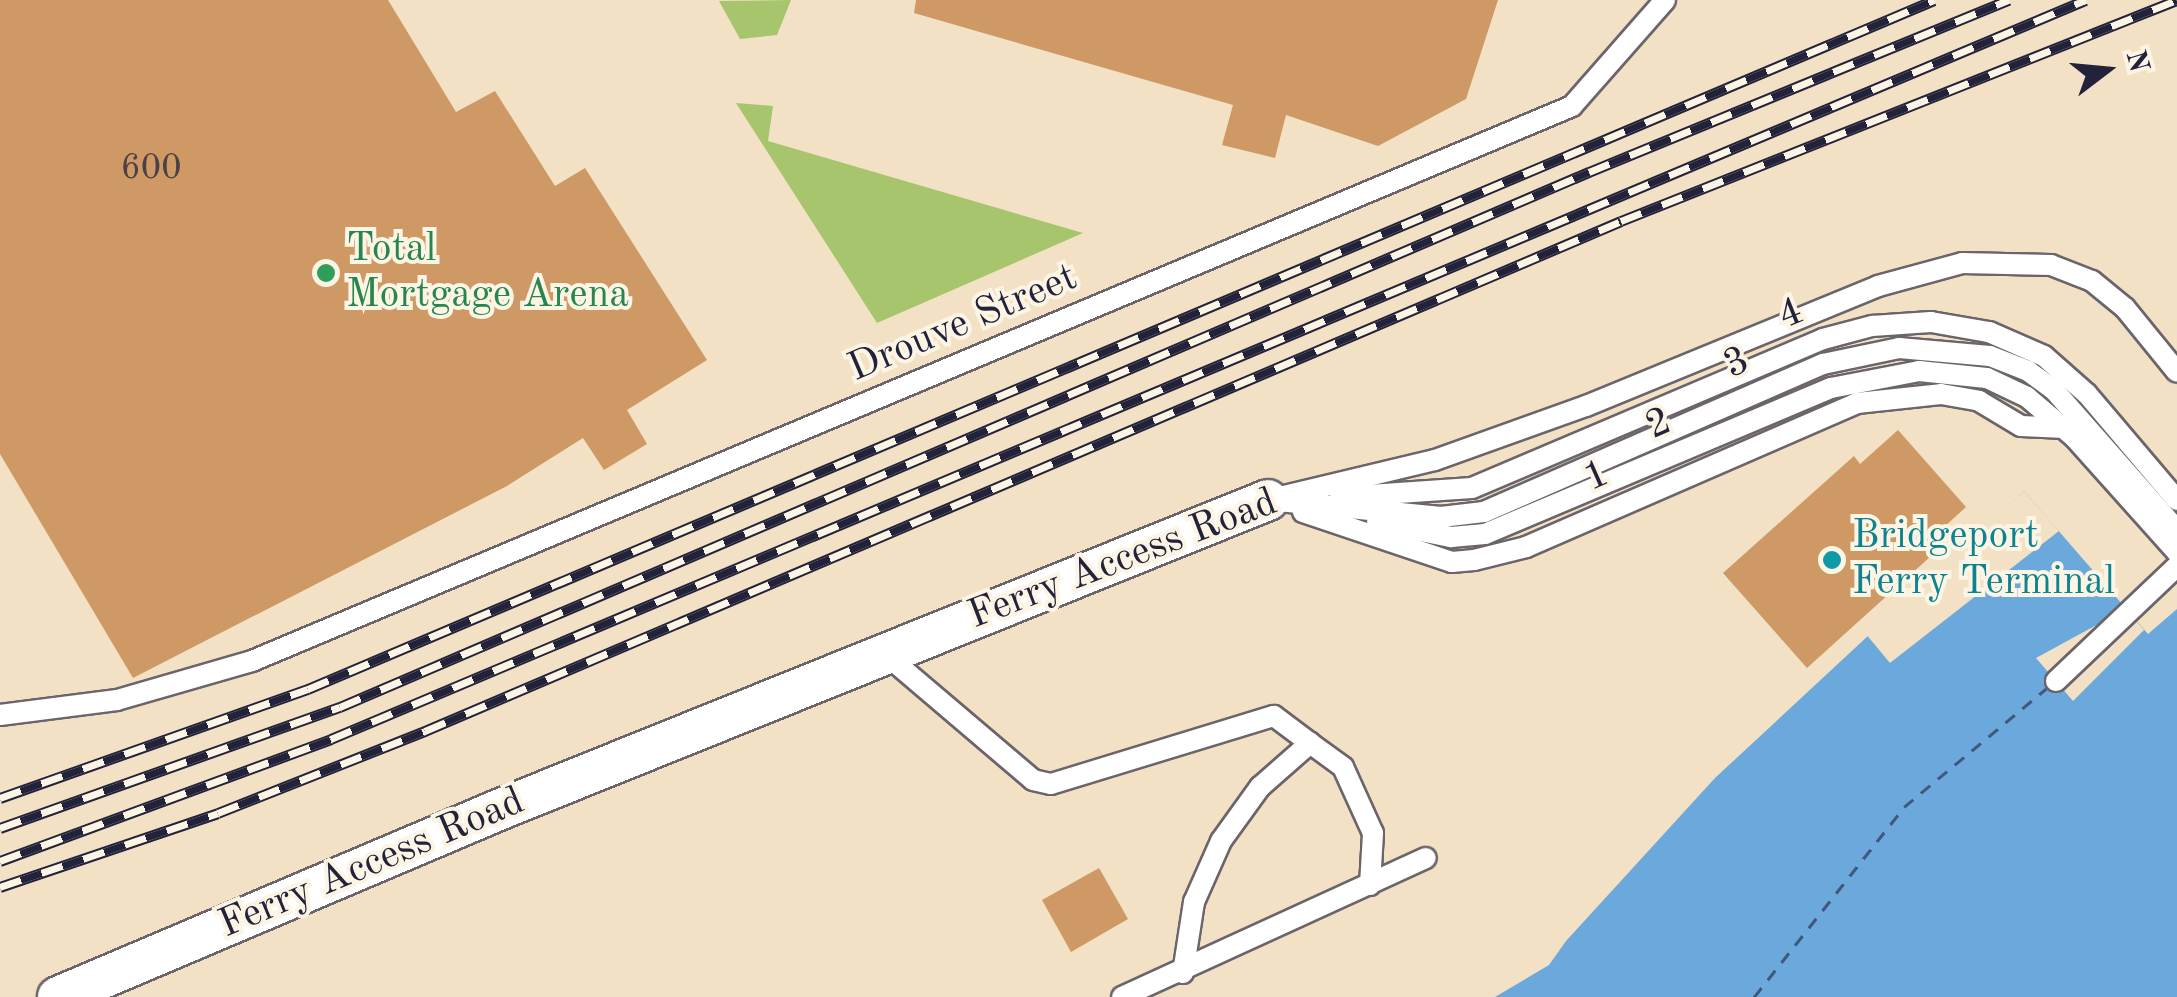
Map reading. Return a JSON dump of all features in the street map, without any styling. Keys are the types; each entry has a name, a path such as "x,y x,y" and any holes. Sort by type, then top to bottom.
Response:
{"street":[{"name":"Ferry Access Road","path":"58,997 1268,500"}],"lane":[{"name":"Drouve Street","path":"0,715 117,700 252,661 1572,106 1665,0"},
{"name":"Ferry Access Road","path":"1268,500 1435,460 1586,406 1878,286 1962,262 2051,265 2092,281 2144,330 2177,372"},
{"name":"4","path":"1268,500 1472,488 1823,339 1872,326 1931,322 1990,332 2044,356 2087,394 2177,500"},
{"name":"3","path":"1268,500 1441,517 1484,512 1823,364 1899,348 1990,356 2028,370 2054,390 2177,530"},
{"name":"2","path":"1268,500 1451,538 1485,534 1832,388 1919,371 2009,387 2065,428 2177,552"},
{"path":"2056,681 2177,566"},
{"path":"886,654 1032,780 1050,784 1274,716 1343,767 1373,833 1370,885"},
{"path":"1183,972 1194,902 1222,841 1260,787 1310,743"},
{"path":"1122,997 1426,858"}],"green space":[{"path":"791,0 777,35 740,39 719,1"},
{"path":"736,103 773,106 768,141 1083,233 877,323"}],"water":[{"path":"2024,491 2148,634 2177,609 2177,997 1374,997 1518,949 1566,941 1715,778"}],"pier":[{"path":"2024,491 2059,531 1890,663 1865,633"},
{"path":"2122,604 2144,630 2073,701 2036,658 2102,622"},
{"path":"1556,938 1566,941 1549,965 1495,997 1369,997 1378,987 1466,949"}],"building":[{"name":"Total Mortgage Arena","path":"0,0 388,0 456,112 495,91 555,186 585,168 707,360 627,410 647,444 604,470 583,438 507,486 133,678 0,454"},
{"path":"916,0 1498,0 1466,99 1378,146 1286,115 1275,158 1222,145 1233,105 914,13"},
{"name":"Bridgeport Ferry Terminal","path":"1898,430 1966,507 1933,537 1941,547 1807,668 1723,573 1854,456 1860,464"},
{"path":"1099,868 1128,919 1071,952 1042,900"}],"ferry route":[{"path":"1754,997 1904,807 2047,688"}],"railway":[{"path":"0,798 308,689 1934,0"},
{"path":"0,828 340,707 1589,172 2009,0"},
{"path":"0,861 331,739 2086,0"},
{"path":"0,887 218,813 425,731 1621,221 2177,0"}],"place":[{"name":"Total Mortgage Arena","path":"326,273"},
{"name":"Bridgeport Ferry Terminal","path":"1832,560"}]}
